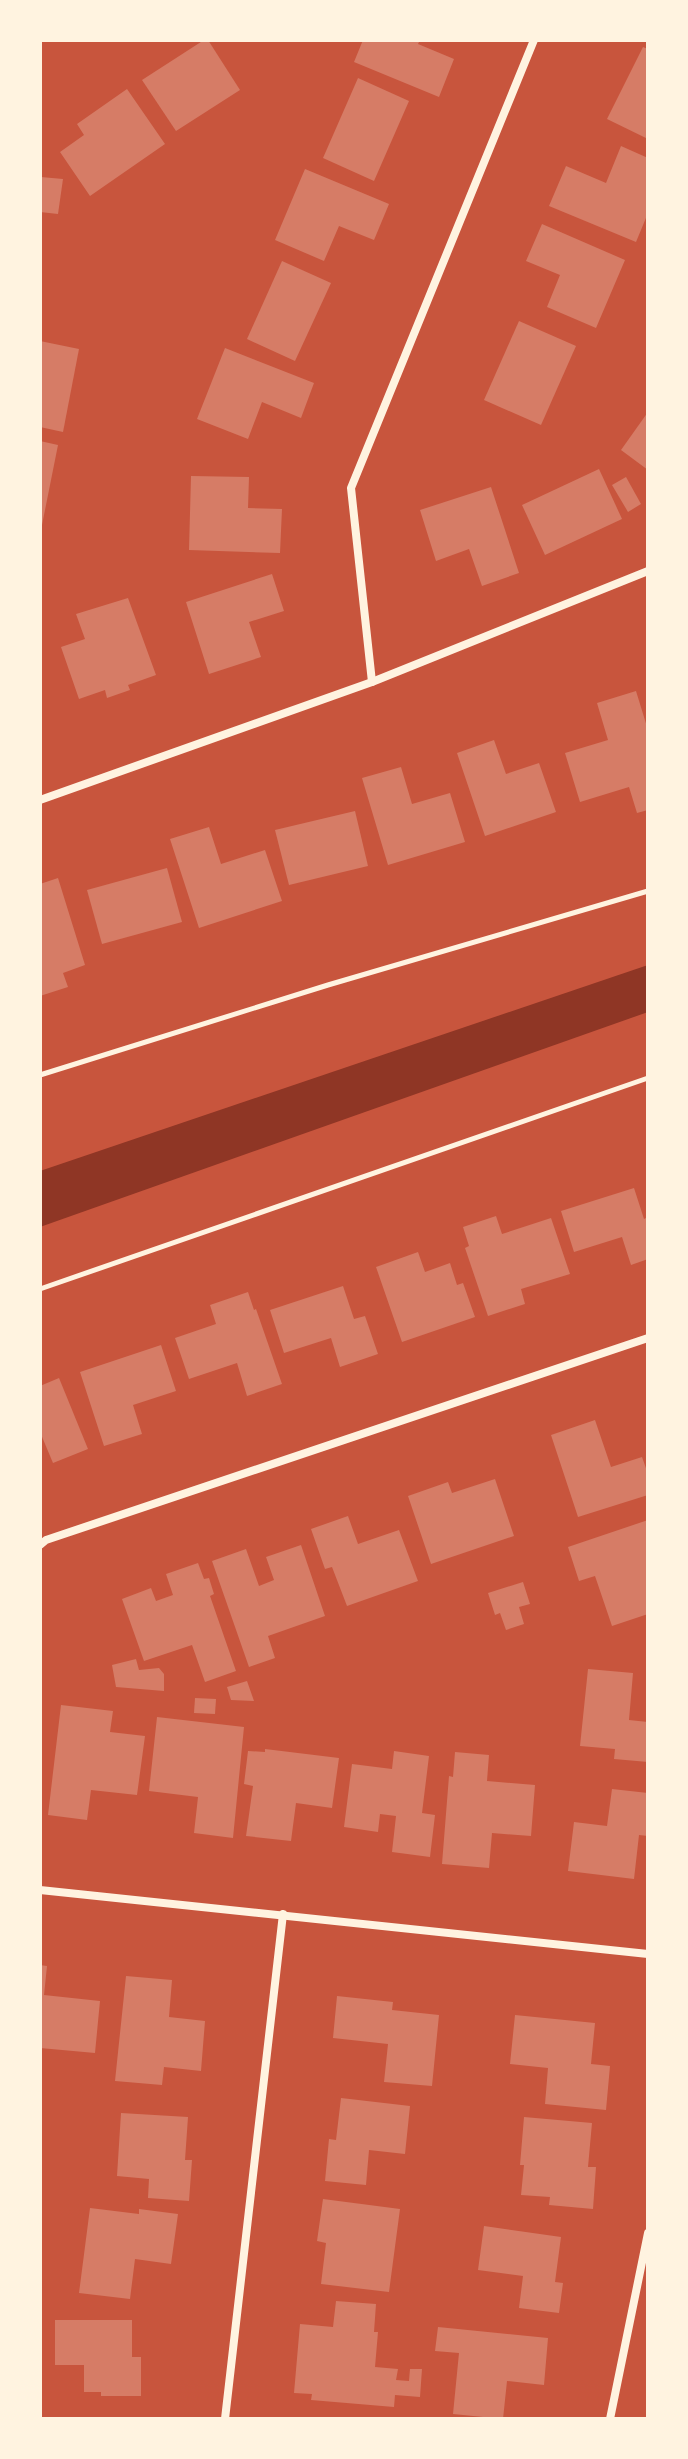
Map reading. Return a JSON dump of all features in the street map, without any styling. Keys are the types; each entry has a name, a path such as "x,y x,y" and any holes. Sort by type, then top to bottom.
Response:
{"street":[{"path":"372,682 351,488 534,40"},
{"path":"40,800 372,682 648,571"},
{"path":"40,1545 46,1540 648,1338"},
{"path":"40,1890 648,1954"},
{"path":"225,2419 283,1914"},
{"path":"610,2419 648,2233"}],"path":[{"path":"40,1075 648,891"},
{"path":"40,1289 648,1078"}],"shaded area":[{"path":"648,965 648,1012 40,1227 40,1171"}],"building":[{"path":"208,40 240,90 176,131 142,80"},
{"path":"363,40 420,40 418,44 454,59 439,97 354,62"},
{"path":"643,47 648,49 648,139 607,119"},
{"path":"358,78 409,101 374,181 323,158"},
{"path":"127,89 165,144 90,196 60,152 84,135 77,124"},
{"path":"621,146 648,158 648,213 636,242 549,206 566,166 606,183"},
{"path":"305,169 389,204 374,240 339,226 324,261 275,240"},
{"path":"41,177 63,179 58,214 40,212"},
{"path":"542,224 625,260 596,328 547,307 560,275 526,261"},
{"path":"282,261 331,283 295,361 247,339"},
{"path":"519,321 576,346 541,425 484,400"},
{"path":"40,341 79,349 63,432 40,427"},
{"path":"225,348 314,383 301,418 262,402 248,439 197,419"},
{"path":"648,412 648,470 621,450"},
{"path":"40,441 58,445 41,530 40,530"},
{"path":"599,469 622,519 545,555 522,505"},
{"path":"191,476 249,477 248,508 282,509 280,553 189,550"},
{"path":"626,477 641,504 628,512 612,485"},
{"path":"491,487 519,573 482,586 469,549 436,561 420,510"},
{"path":"272,574 284,611 249,622 261,657 209,674 186,602"},
{"path":"128,598 156,675 128,685 130,690 107,698 105,690 79,699 61,647 85,639 76,614"},
{"path":"636,691 648,730 648,810 637,813 629,787 580,802 565,753 608,740 597,703"},
{"path":"494,740 506,774 539,763 556,812 485,836 457,753"},
{"path":"401,767 412,804 450,793 465,842 388,865 362,778"},
{"path":"355,811 368,866 289,885 275,830"},
{"path":"209,827 221,864 265,850 282,901 199,928 170,839"},
{"path":"167,868 182,922 102,944 87,890"},
{"path":"58,878 85,965 63,973 68,987 40,996 40,884"},
{"path":"634,1188 644,1219 648,1217 648,1259 631,1265 622,1237 574,1252 561,1211"},
{"path":"496,1216 502,1234 551,1218 570,1274 521,1289 525,1304 488,1316 465,1248 469,1246 463,1227"},
{"path":"418,1252 425,1272 450,1263 457,1285 463,1283 475,1317 402,1342 376,1267"},
{"path":"343,1286 354,1319 365,1316 378,1354 340,1367 331,1338 284,1353 270,1310"},
{"path":"248,1292 282,1384 247,1396 237,1363 189,1379 175,1338 216,1324 210,1305"},
{"path":"161,1345 176,1391 133,1405 142,1434 104,1446 80,1372"},
{"path":"59,1378 88,1449 53,1463 40,1432 40,1386"},
{"path":"595,1420 611,1467 642,1457 648,1474 648,1495 578,1517 551,1435"},
{"path":"495,1479 514,1536 431,1564 408,1496 448,1482 452,1493"},
{"path":"348,1516 358,1544 399,1530 418,1581 347,1606 332,1567 325,1569 311,1529"},
{"path":"648,1520 648,1614 612,1626 595,1576 579,1581 568,1547"},
{"path":"301,1545 325,1616 268,1636 275,1658 249,1667 212,1561 246,1549 259,1586 274,1580 266,1557"},
{"path":"198,1563 204,1579 209,1578 214,1594 210,1596 236,1671 205,1682 192,1645 144,1661 122,1599 151,1588 156,1601 173,1595 166,1574"},
{"path":"523,1582 530,1604 519,1607 524,1624 506,1630 500,1613 495,1615 488,1593"},
{"path":"136,1659 139,1670 159,1668 164,1674 164,1691 116,1687 112,1665"},
{"path":"588,1669 633,1673 629,1720 648,1722 648,1762 614,1759 615,1749 580,1746"},
{"path":"247,1681 254,1701 231,1700 227,1687"},
{"path":"195,1698 216,1699 215,1714 194,1713"},
{"path":"61,1705 113,1711 110,1732 145,1736 137,1795 91,1790 87,1820 48,1815"},
{"path":"157,1717 244,1727 233,1838 194,1833 198,1797 149,1791"},
{"path":"265,1749 339,1758 332,1808 296,1803 291,1841 246,1836 253,1786 244,1784 248,1751 265,1752"},
{"path":"394,1751 429,1756 422,1813 435,1815 430,1857 392,1852 396,1816 380,1814 378,1832 344,1827 352,1764 392,1769"},
{"path":"455,1752 489,1755 487,1781 535,1785 531,1836 492,1833 489,1868 442,1864 449,1776 453,1777"},
{"path":"612,1789 648,1793 648,1836 639,1835 634,1879 568,1871 574,1822 607,1826"},
{"path":"40,1965 47,1966 44,1995 100,2001 95,2053 40,2048"},
{"path":"126,1976 172,1980 169,2017 205,2021 201,2071 164,2067 162,2085 115,2081"},
{"path":"337,1996 393,2002 392,2010 439,2015 432,2086 384,2082 388,2044 333,2038"},
{"path":"515,2015 595,2023 591,2064 610,2066 606,2110 545,2104 548,2068 510,2064"},
{"path":"341,2098 410,2106 405,2154 369,2150 366,2185 325,2181 329,2139 336,2140"},
{"path":"121,2113 188,2117 185,2160 192,2160 189,2201 148,2198 149,2179 117,2176"},
{"path":"524,2117 592,2123 588,2167 596,2167 593,2209 549,2205 550,2197 521,2195"},
{"path":"323,2199 400,2209 389,2292 321,2284 326,2243 317,2241"},
{"path":"90,2208 139,2214 139,2209 178,2214 171,2264 135,2259 130,2299 79,2293"},
{"path":"484,2226 561,2237 555,2282 563,2283 559,2313 519,2308 523,2276 478,2270"},
{"path":"336,2301 376,2304 374,2332 378,2332 375,2367 398,2369 396,2380 409,2381 410,2369 422,2369 420,2397 395,2395 394,2407 311,2400 312,2394 294,2393 300,2324 333,2327"},
{"path":"55,2320 132,2320 132,2357 141,2357 141,2396 101,2396 101,2392 84,2392 84,2365 55,2365"},
{"path":"438,2327 548,2338 544,2385 507,2381 503,2419 453,2414 459,2353 435,2351"}]}
